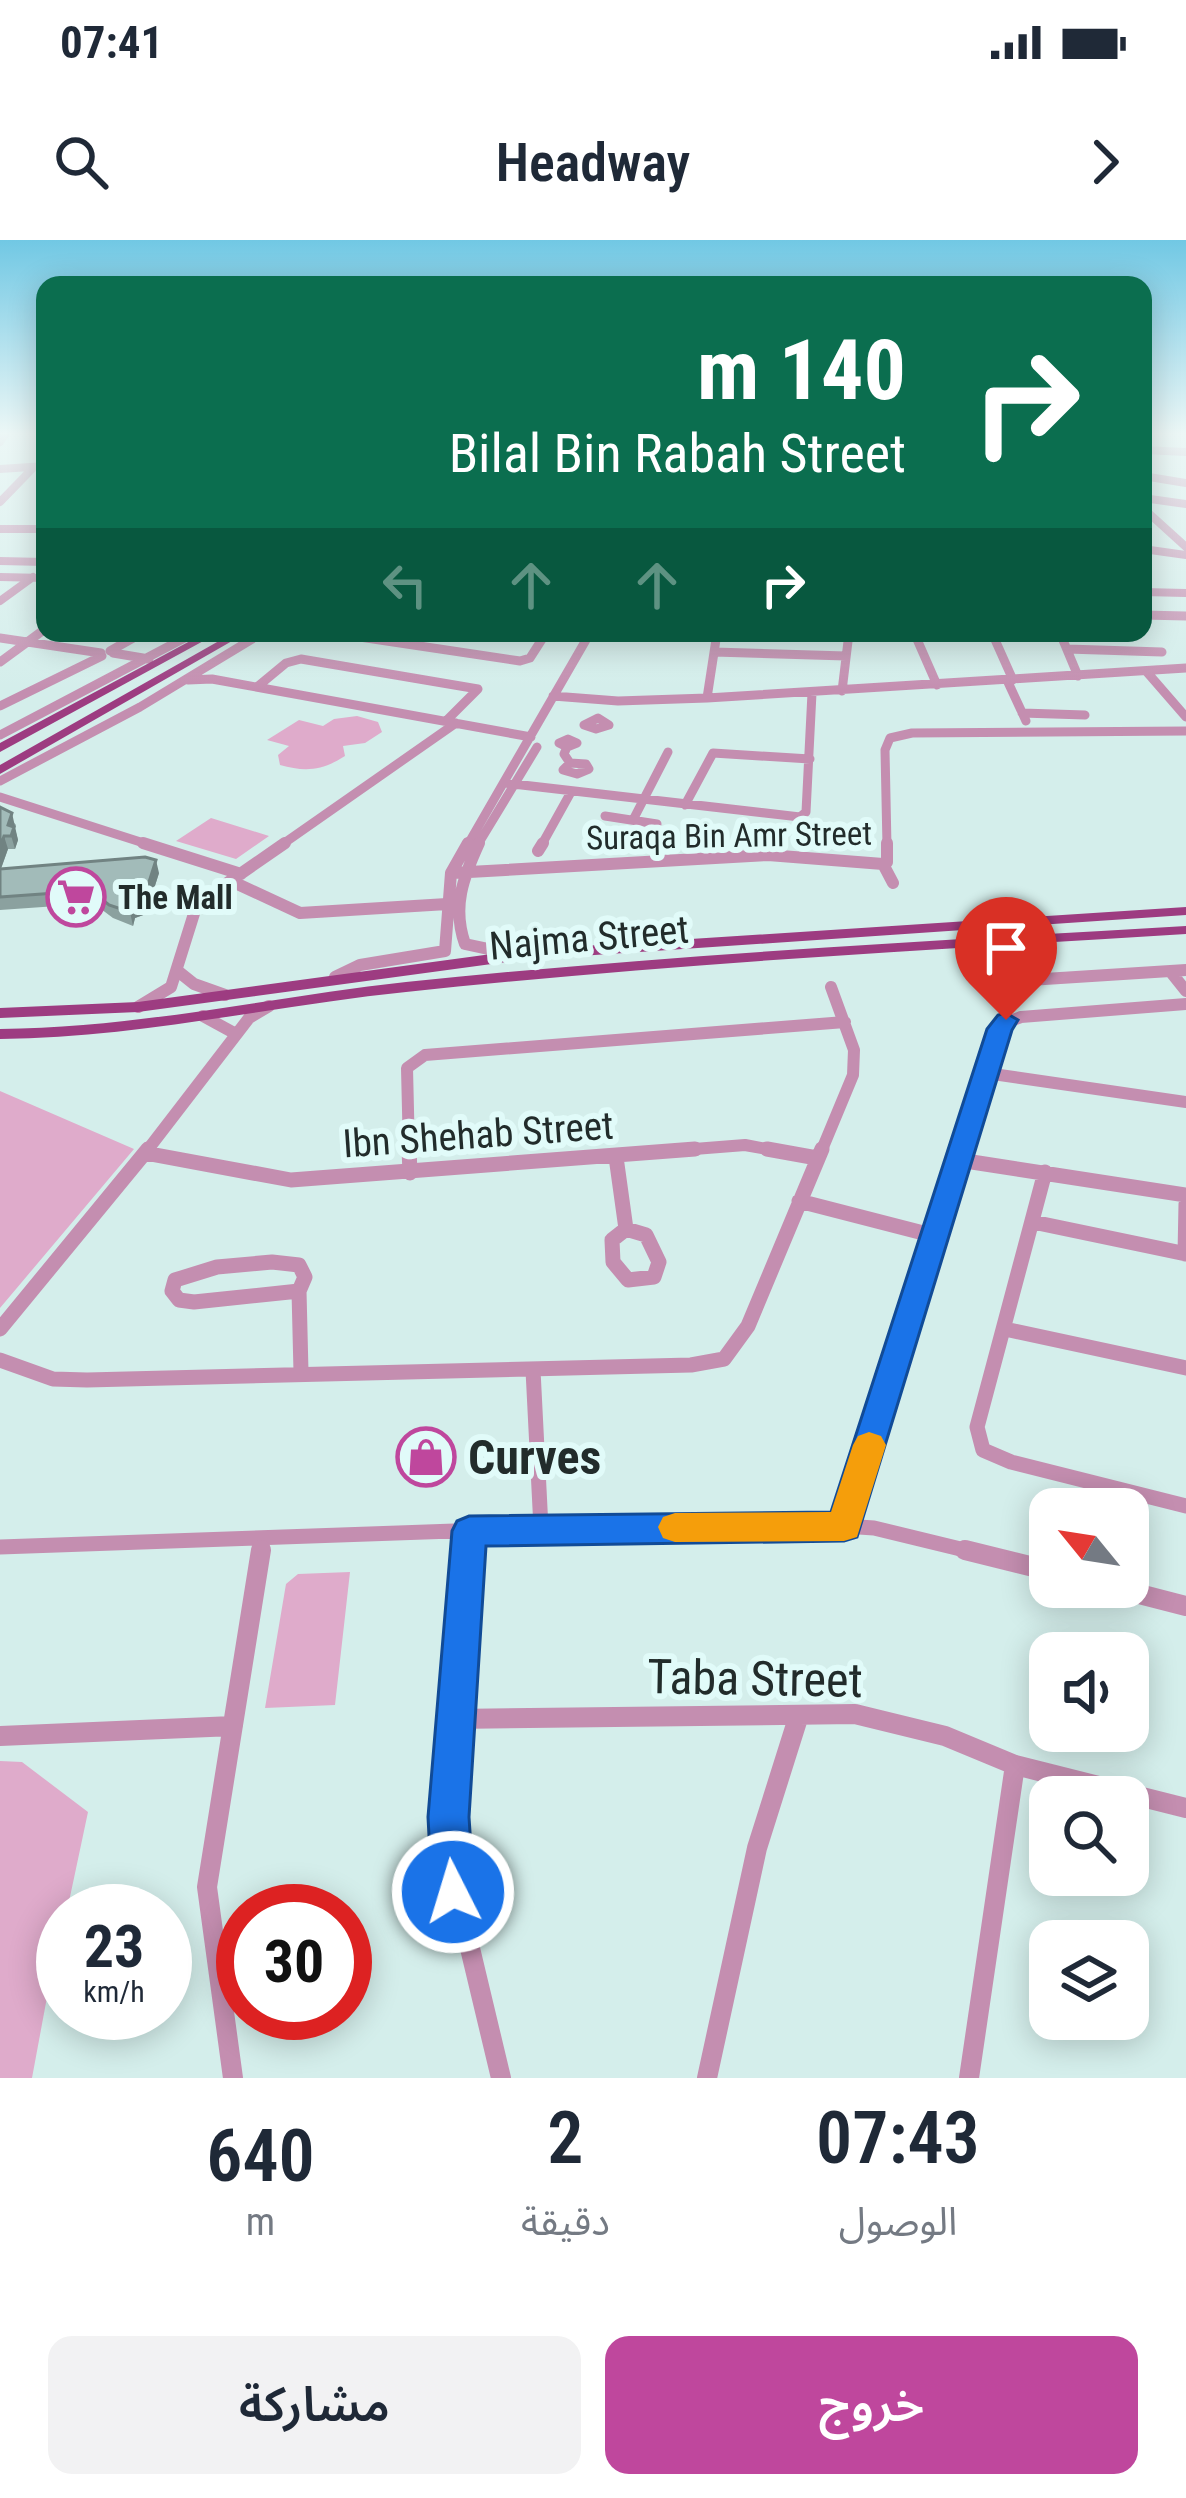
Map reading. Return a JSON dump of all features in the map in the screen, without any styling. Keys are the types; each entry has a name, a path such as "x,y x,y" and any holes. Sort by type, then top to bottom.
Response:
{"main road":[{"path":"0,752 62,723 102,694 197,642"},
{"path":"0,770 237,642"},
{"name":"Najma Street","path":"5,1016 138,1007 334,977 521,956 1186,911"},
{"name":"Najma Street","path":"0,1034 110,1028 609,967 1186,930"}],"street":[{"path":"1154,519 1186,551"},
{"path":"0,529 36,529"},
{"path":"1152,550 1186,551"},
{"path":"0,561 36,562"},
{"path":"0,577 33,578"},
{"path":"0,601 33,578"},
{"path":"1152,592 1186,592"},
{"path":"1152,615 1186,616"},
{"path":"0,662 36,636"},
{"path":"0,638 149,659"},
{"path":"0,706 127,642"},
{"path":"0,736 178,642"},
{"path":"0,781 188,680 238,642"},
{"path":"395,642 526,661 540,642"},
{"path":"334,977 351,968 444,952 449,946 447,904 458,872 542,732 586,642"},
{"path":"558,697 594,642"},
{"path":"706,698 716,642"},
{"path":"842,691 848,642"},
{"path":"918,642 937,685"},
{"path":"995,642 1031,731 1186,731"},
{"path":"1064,642 1078,676"},
{"path":"1067,649 1162,652"},
{"path":"714,652 846,656"},
{"path":"107,654 136,666"},
{"path":"138,1007 171,987 196,904 451,722 478,688 302,659 286,663 257,687"},
{"path":"558,697 706,698 1186,668"},
{"path":"202,671 212,679"},
{"path":"1146,671 1181,705 1186,717"},
{"path":"188,680 212,679 451,722 542,732 572,744 530,750"},
{"path":"510,784 800,817 806,812 812,693"},
{"path":"1024,716 1085,715"},
{"name":"Suraqa Bin Amr Street","path":"458,872 768,855 883,864 887,862 885,750 890,737 1031,731"},
{"path":"633,820 668,752"},
{"path":"685,805 713,753 810,759"},
{"path":"538,851 572,791"},
{"path":"0,797 236,878 294,911 447,904"},
{"path":"604,817 657,824"},
{"path":"883,864 893,883"},
{"path":"458,872 462,940 482,950 521,956"},
{"path":"1029,980 1186,970"},
{"path":"179,971 194,984 225,995"},
{"path":"1170,971 1186,991"},
{"path":"0,1360 53,1379 533,1370 724,1359 748,1326 853,1075 854,1049 831,987"},
{"path":"844,1526 1001,1024 1013,1018 1186,1004"},
{"path":"0,1329 145,1154 248,1018 269,1006"},
{"path":"203,1016 236,1034"},
{"path":"410,1173 407,1068 425,1055 845,1022"},
{"path":"986,1072 1186,1102"},
{"name":"Ibn Shehab Street","path":"145,1154 291,1180 745,1145 817,1158"},
{"path":"616,1156 626,1229"},
{"path":"959,1160 1186,1195"},
{"path":"1045,1172 977,1427 983,1450 1011,1462 1186,1506"},
{"path":"799,1201 935,1236"},
{"path":"1033,1222 1186,1254 1186,1204"},
{"path":"299,1291 194,1302 179,1300 172,1292 175,1280 187,1272 283,1261 305,1269 299,1291 301,1372"},
{"path":"1005,1328 1186,1369"},
{"path":"533,1370 541,1528"},
{"path":"0,1547 541,1528 844,1526 874,1528 1029,1566"},
{"path":"469,1531 447,1852 501,2078"},
{"path":"233,2078 207,1887 263,1539"},
{"path":"1149,1596 1186,1606"},
{"name":"Taba Street","path":"453,1719 855,1714 945,1736 1015,1765 1186,1808"},
{"path":"707,2078 757,1848 799,1715"},
{"path":"0,1736 233,1726"},
{"path":"969,2078 1015,1765"}],"shaded area":[{"path":"357,716 378,722 382,732 365,743 343,746 345,756 329,765 305,769 280,765 278,755 289,746 267,740 299,720 323,726 334,719"},
{"path":"211,818 269,836 236,859 176,841"},
{"path":"0,1091 134,1149 0,1308"},
{"path":"350,1572 335,1705 265,1708 286,1584 298,1574"},
{"path":"0,1761 22,1762 88,1812 73,1884 36,1884 39,2040 32,2078 0,2078"}],"building":[{"path":"0,807 12,813 8,825 14,827 0,848"},
{"path":"145,857 156,860 143,901 132,905 130,912 109,905 98,896 99,890 0,897 0,869"},
{"path":"414,1432 436,1432 434,1453 412,1453"}],"slow traffic":[{"path":"675,1527 844,1526 869,1445"}],"place":[{"name":"The Mall","path":"76,897"},
{"name":"Curves","path":"426,1457"}],"route":[{"path":"453,1892 448,1817 469,1531 844,1526 1006,1020"}]}
